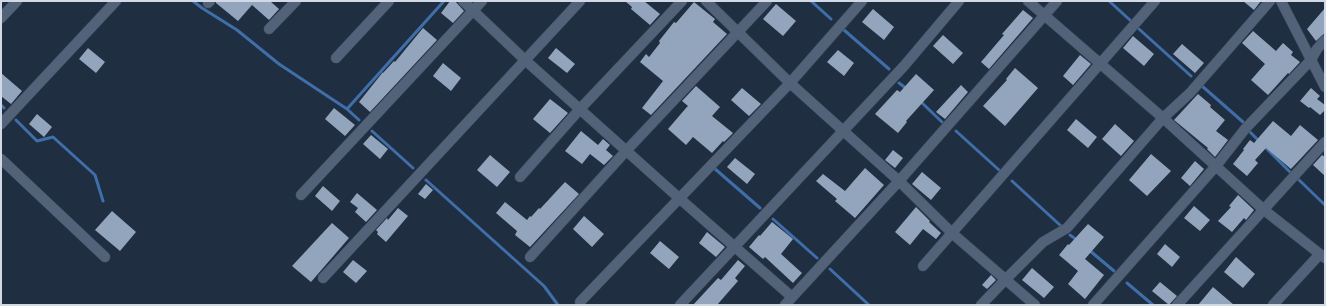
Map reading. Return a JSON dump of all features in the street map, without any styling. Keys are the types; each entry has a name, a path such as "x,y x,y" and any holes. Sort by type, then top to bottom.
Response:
{"street":[{"path":"1,18 16,1"},
{"path":"269,29 296,1"},
{"path":"336,58 390,1"},
{"path":"463,1 525,60 626,151 734,248 792,297"},
{"path":"301,195 482,1"},
{"path":"323,278 580,1"},
{"path":"520,177 580,109 682,1"},
{"path":"706,1 790,83 844,130 953,234 1035,305"},
{"path":"530,257 626,151 767,1"},
{"path":"580,302 790,83 862,1"},
{"path":"680,305 904,66 959,1"},
{"path":"1028,1 1101,63 1264,210 1322,256 1273,305"},
{"path":"785,305 899,181 1057,1"},
{"path":"923,266 953,234 1155,1"},
{"path":"982,305 1043,242 1067,228 1163,118 1190,93 1270,1"},
{"path":"1281,1 1325,87"},
{"path":"1,124 111,3"},
{"path":"1093,305 1216,166 1245,129 1311,60 1317,49 1325,40"},
{"path":"1177,305 1325,142"},
{"path":"1,159 105,257"}],"building":[{"path":"216,1 270,1 279,9 269,20 252,5 238,21 216,3"},
{"path":"450,1 455,1 464,11 453,23 441,13"},
{"path":"625,1 644,1 660,14 650,25 631,9 632,7"},
{"path":"1243,1 1261,1 1254,10"},
{"path":"694,2 715,19 713,22 727,34 651,115 642,108 663,81 640,62 646,54 649,57 674,22 676,23"},
{"path":"776,4 796,21 783,36 763,19"},
{"path":"1325,8 1325,33 1316,41 1307,29"},
{"path":"873,9 894,27 884,40 862,22"},
{"path":"1023,10 1033,18 989,69 981,62 1004,35 1002,34"},
{"path":"423,28 437,40 370,112 359,102 383,72 394,61 395,62"},
{"path":"1253,31 1276,51 1283,43 1293,52 1291,55 1300,62 1268,95 1251,80 1265,64 1242,43"},
{"path":"943,35 963,53 953,64 933,46"},
{"path":"1133,36 1154,54 1144,66 1123,48"},
{"path":"1182,44 1204,63 1195,73 1173,54"},
{"path":"88,48 105,62 96,73 79,59"},
{"path":"556,48 575,64 567,73 548,58"},
{"path":"838,50 854,63 844,76 827,62"},
{"path":"1080,55 1091,64 1073,85 1063,76"},
{"path":"443,63 461,78 451,91 433,76"},
{"path":"1015,68 1038,88 1005,126 983,106 1007,80 1006,79"},
{"path":"1,73 22,91 11,104 1,96"},
{"path":"916,74 934,90 906,121 907,122 898,133 875,114 897,90 900,92"},
{"path":"961,85 968,92 945,119 936,112"},
{"path":"696,86 720,107 712,116 733,133 712,153 693,137 686,145 668,129 688,106 682,101"},
{"path":"742,88 761,104 749,116 731,100"},
{"path":"1311,88 1320,96 1317,99 1325,105 1325,110 1320,115 1300,101"},
{"path":"1198,94 1225,120 1216,131 1228,140 1215,157 1207,149 1208,148 1174,120"},
{"path":"550,99 568,113 550,133 533,119"},
{"path":"334,108 355,125 345,136 325,119"},
{"path":"37,114 52,127 44,137 29,124"},
{"path":"1076,119 1097,137 1088,148 1067,130"},
{"path":"1273,121 1291,136 1300,125 1318,140 1291,169 1266,148 1255,160 1258,163 1247,176 1233,164 1250,140 1254,143"},
{"path":"1115,124 1134,141 1121,156 1102,139"},
{"path":"581,131 598,145 603,139 610,145 606,150 613,156 604,165 590,154 582,164 565,151"},
{"path":"371,135 388,149 380,159 363,144"},
{"path":"893,150 903,158 895,168 885,160"},
{"path":"1151,154 1171,171 1147,196 1129,180"},
{"path":"490,155 510,172 497,187 477,170"},
{"path":"1322,155 1325,157 1325,176 1313,165"},
{"path":"735,158 755,174 747,184 727,167"},
{"path":"1195,161 1204,169 1190,186 1181,178"},
{"path":"865,168 884,185 855,218 835,201 837,199 816,181 823,174 845,191"},
{"path":"922,172 941,188 931,200 912,184"},
{"path":"565,182 579,194 530,247 515,235 517,231 496,213 505,202 527,220 539,208 540,209"},
{"path":"426,184 433,190 425,199 418,194"},
{"path":"323,186 340,201 332,211 315,196"},
{"path":"357,193 377,210 366,222 355,212 358,208 350,202"},
{"path":"1238,195 1254,210 1246,220 1244,218 1232,232 1218,221 1231,207 1229,206"},
{"path":"1194,206 1210,220 1200,231 1184,218"},
{"path":"916,207 941,233 936,239 923,229 910,245 895,232"},
{"path":"398,208 408,216 386,242 377,234 378,232 376,230 387,218 388,220"},
{"path":"112,211 136,232 120,251 95,230"},
{"path":"584,216 604,234 592,247 573,229"},
{"path":"772,222 793,239 781,254 802,273 793,283 765,257 763,259 749,247"},
{"path":"332,223 349,238 311,282 292,266"},
{"path":"1088,224 1104,237 1085,259 1104,275 1085,299 1068,284 1078,271 1059,255"},
{"path":"707,232 725,247 716,257 699,243"},
{"path":"660,241 679,257 669,269 650,253"},
{"path":"1165,244 1180,257 1172,267 1157,254"},
{"path":"1236,257 1255,274 1243,288 1224,272"},
{"path":"353,260 367,271 356,283 343,272"},
{"path":"738,260 745,266 735,278 738,281 717,305 693,305 718,278 721,280"},
{"path":"1032,268 1054,287 1044,298 1022,280"},
{"path":"991,275 996,280 987,289 982,285"},
{"path":"1160,282 1177,296 1169,305 1152,291"},
{"path":"1213,287 1234,305 1198,305"}],"waterway":[{"path":"193,1 237,30 279,64 347,109"},
{"path":"359,120 347,109 444,1"},
{"path":"811,1 831,19"},
{"path":"1109,1 1131,21"},
{"path":"1139,29 1191,76"},
{"path":"844,30 889,69"},
{"path":"899,83 907,89"},
{"path":"1202,86 1243,122"},
{"path":"920,101 942,122"},
{"path":"1,105 4,108"},
{"path":"16,120 37,141 53,137 95,175 103,201"},
{"path":"372,131 413,168"},
{"path":"956,131 999,170"},
{"path":"1250,132 1259,141"},
{"path":"1263,145 1292,174"},
{"path":"714,168 760,208"},
{"path":"1298,179 1325,205"},
{"path":"426,180 544,286 558,305"},
{"path":"1012,181 1061,226"},
{"path":"773,219 817,258"},
{"path":"1070,235 1077,240"},
{"path":"1089,250 1114,271"},
{"path":"830,269 869,305"},
{"path":"1127,283 1153,305"}]}
